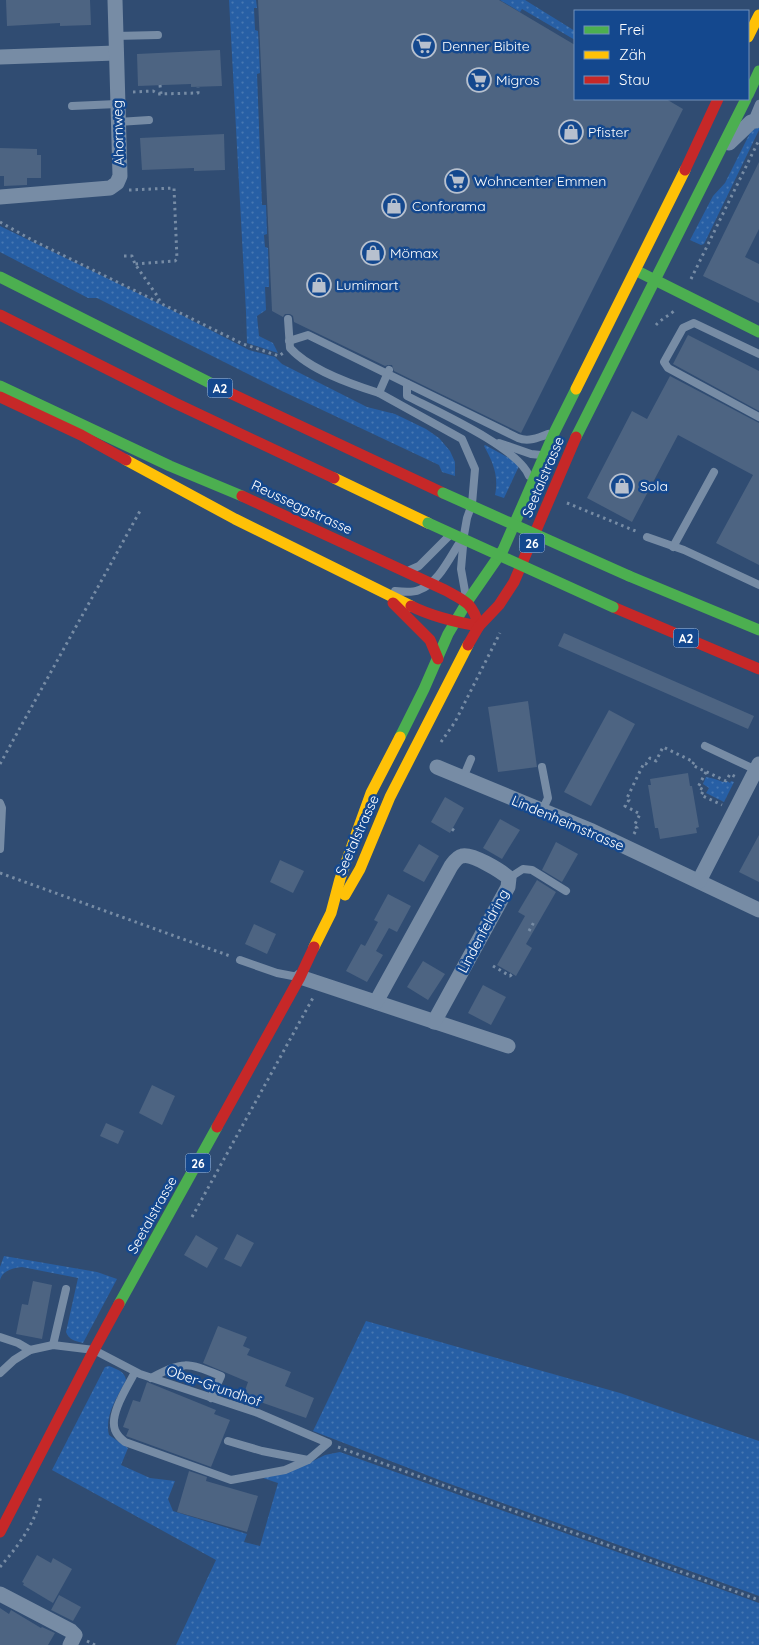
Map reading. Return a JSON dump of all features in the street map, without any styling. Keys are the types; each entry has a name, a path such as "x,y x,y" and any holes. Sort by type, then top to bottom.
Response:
{"main road":[{"path":"749,35 759,15"},
{"path":"749,93 759,71"},
{"name":"Seetalstrasse","path":"0,1532 94,1350 300,977 331,913 340,879 368,800 424,689 443,644 467,602 496,562 512,532 532,484 550,455 554,431 718,100"},
{"name":"Seetalstrasse","path":"331,913 352,885 402,774 462,656 479,626 499,605 514,582 569,451 746,100"},
{"path":"635,270 684,294 719,316 759,332"},
{"name":"A2","path":"0,277 228,392 443,493 629,576 759,630"},
{"name":"A2","path":"0,315 174,403 428,524 613,607 759,669"},
{"name":"Reusseggstrasse","path":"0,386 170,466 224,488 445,590 467,602"},
{"path":"0,396 81,435 235,519 429,615 479,626 475,612 467,602"},
{"path":"378,590 430,640 438,659"}],"street":[{"name":"Ahornweg","path":"0,197 110,188 117,183 120,176 115,0"},
{"path":"0,57 116,53"},
{"path":"720,152 755,121"},
{"name":"Lindenheimstrasse","path":"437,767 592,831 759,910"},
{"path":"698,881 757,767"},
{"name":"Lindenfeldring","path":"376,1002 436,891 457,858 469,855 502,873 508,878 508,887 434,1022"},
{"path":"300,977 508,1046"},
{"path":"0,1594 71,1631 76,1635 70,1645"}],"lane":[{"path":"115,36 158,35"},
{"path":"72,106 117,98"},
{"path":"755,121 759,104"},
{"path":"118,122 149,120"},
{"path":"288,319 289,345 297,356 343,381 378,393 462,439 474,469 472,504 464,535 461,569 467,602"},
{"path":"759,354 723,333 694,323 683,328 664,362 668,368 759,417"},
{"path":"289,345 308,336 387,372 407,384 518,438 530,440 554,431"},
{"path":"378,393 387,372"},
{"path":"407,384 407,396 490,440 525,466 532,484"},
{"path":"490,440 531,454 550,455 569,451"},
{"path":"673,546 714,472"},
{"path":"404,572 419,566 467,518"},
{"path":"378,590 421,590 430,584 445,566 464,535"},
{"path":"647,536 759,585"},
{"path":"704,746 757,767"},
{"path":"462,778 471,759"},
{"path":"542,767 548,798 542,811"},
{"path":"0,803 2,808 0,849"},
{"path":"508,878 523,869 532,870 566,890"},
{"path":"240,960 276,973 300,977"},
{"path":"54,1345 66,1290"},
{"path":"0,1337 18,1343 30,1350"},
{"path":"0,1373 14,1360 30,1350 54,1345 94,1350"},
{"name":"Ober-Grundhof","path":"94,1350 135,1372 258,1413 328,1443"},
{"path":"151,1378 170,1368 185,1364 196,1366 221,1376 211,1398"},
{"path":"135,1372 119,1404 115,1419 114,1428 125,1442 231,1480 285,1470 308,1460 328,1443"},
{"path":"228,1441 262,1451 308,1460"}],"path":[{"path":"160,85 161,94"},
{"path":"117,98 153,91 158,94 198,93 198,87"},
{"path":"684,294 759,140"},
{"path":"128,190 174,188 177,259 174,261 135,264"},
{"path":"0,222 32,240 242,344 279,356 289,345"},
{"path":"124,256 132,256 135,264 160,302"},
{"path":"565,502 647,536"},
{"path":"0,764 140,512"},
{"path":"632,838 637,828 634,826 640,814 625,806 629,800 626,798 644,763 646,764 650,758 656,761 663,747 694,762 692,765 726,781 730,774 739,778"},
{"path":"706,772 698,787 704,790 701,795 725,807"},
{"path":"452,829 456,832"},
{"path":"0,874 240,960"},
{"path":"528,931 534,922"},
{"path":"493,966 510,976 512,974"},
{"path":"192,1216 321,984"},
{"path":"328,1443 759,1600"}],"shaded area":[{"path":"229,0 256,0 257,8 254,8 255,30 258,31 260,73 257,74 262,205 266,205 267,234 264,235 265,247 268,248 269,287 265,287 266,310 257,316 259,336 273,343 278,353 247,343"},
{"path":"500,0 525,0 574,30 574,39 522,9 520,12"},
{"path":"759,125 759,130 704,244 701,245 690,240 713,196 725,183 750,133"},
{"path":"0,226 249,350 275,357 282,364 367,407 395,414 426,429 439,438 450,451 455,462 455,476 442,472 439,465 282,391 97,298 88,298 0,252"},
{"path":"485,445 513,460 519,466 504,498 495,495 496,475"},
{"path":"706,777 723,782 734,782 724,802 706,793 709,788 703,784"},
{"path":"4,1256 97,1272 117,1279 83,1343 75,1341 66,1332 78,1278 22,1267 6,1272 0,1280 0,1267"},
{"path":"366,1321 620,1393 759,1441 759,1596 442,1481 313,1431"},
{"path":"109,1366 122,1372 126,1380 108,1421 109,1435 128,1448 121,1465 150,1478 175,1481 168,1499 173,1511 247,1534 244,1542 260,1546 278,1483 263,1478 303,1466 325,1455 340,1452 759,1603 759,1645 176,1645 216,1560 52,1470 105,1367"}],"building":[{"path":"6,0 90,0 91,25 60,26 60,23 7,26"},
{"name":"Wohncenter Emmen","path":"258,0 499,0 574,44 574,100 668,100 683,109 521,433 394,371 392,365 385,366 294,322 293,316 290,314 285,314 283,317 272,311"},
{"path":"220,50 222,86 191,87 191,84 138,86 137,54"},
{"path":"224,134 225,170 194,171 194,168 142,170 140,138"},
{"path":"0,148 37,149 37,155 41,155 41,178 27,178 27,185 4,186 4,176 0,176"},
{"path":"759,162 759,229 745,257 759,264 759,303 703,276"},
{"path":"688,335 759,371 759,411 673,364"},
{"name":"Sola","path":"670,376 759,423 759,565 716,543 753,475 678,435 632,522 587,498 632,411 647,419"},
{"path":"564,633 754,716 748,729 558,646"},
{"path":"528,701 537,767 498,772 488,707"},
{"path":"609,710 635,724 591,806 564,792"},
{"path":"688,773 699,827 696,828 697,833 660,839 658,828 655,828 648,785 651,785 650,779"},
{"path":"445,797 464,808 450,833 431,822"},
{"path":"500,819 520,830 502,859 483,848"},
{"path":"759,835 759,882 739,872"},
{"path":"556,842 578,854 562,882 542,870"},
{"path":"419,844 439,856 424,882 403,871"},
{"path":"280,860 304,871 293,893 270,882"},
{"path":"537,880 556,892 526,944 532,948 516,976 497,965 525,916 518,912"},
{"path":"388,894 411,906 397,932 389,928 376,951 383,955 367,982 346,971 361,944 365,946 378,922 374,920"},
{"path":"254,924 276,934 267,954 245,944"},
{"path":"423,961 445,974 428,1000 407,987"},
{"path":"483,985 506,997 491,1025 468,1013"},
{"path":"152,1085 175,1096 162,1125 139,1113"},
{"path":"106,1123 124,1131 118,1144 100,1136"},
{"path":"237,1234 254,1243 241,1267 224,1259"},
{"path":"196,1235 218,1248 207,1268 184,1255"},
{"path":"33,1281 52,1285 42,1339 16,1334 22,1304 28,1305"},
{"path":"218,1326 247,1337 243,1346 250,1349 247,1355 291,1372 285,1386 314,1398 306,1418 243,1396 248,1382 203,1363"},
{"path":"147,1382 216,1410 214,1414 230,1420 211,1467 126,1436 129,1429 123,1427 133,1400 140,1402"},
{"path":"189,1471 207,1477 206,1481 258,1496 247,1532 177,1512"},
{"path":"37,1555 51,1563 53,1558 72,1569 53,1603 23,1585 24,1583 22,1582"},
{"path":"59,1595 81,1607 73,1621 51,1610"},
{"path":"0,1608 9,1614 11,1610 41,1628 55,1633 48,1645 0,1645"}],"traffic: fast":[{"path":"749,93 759,71"},
{"path":"576,437 745,100"},
{"path":"641,273 759,332"},
{"path":"0,277 230,393"},
{"path":"0,386 170,466 242,496"},
{"path":"400,737 448,634 467,602 503,550 555,431 576,389"},
{"path":"443,493 629,576"},
{"path":"428,523 613,607"},
{"path":"629,576 759,630"},
{"path":"119,1304 217,1127"}],"traffic: slow":[{"path":"749,35 759,15"},
{"path":"576,389 685,170"},
{"path":"126,460 235,519 411,606"},
{"path":"334,478 428,523"},
{"path":"345,895 360,869 390,797 468,645"},
{"path":"314,947 331,913 340,879 371,793 400,737"}],"traffic: jam":[{"path":"685,170 718,100"},
{"path":"0,315 175,403 334,478"},
{"path":"230,393 443,493"},
{"path":"0,397 81,435 126,460"},
{"path":"468,645 479,626 499,605 514,582 576,437"},
{"path":"242,496 458,597 467,603 474,612 479,626 444,619 411,606"},
{"path":"393,603 430,640 438,659"},
{"path":"613,607 759,669"},
{"path":"217,1127 300,977 314,947"},
{"path":"0,1532 119,1304"}],"place":[{"name":"Denner Bibite","path":"424,46"},
{"name":"Migros","path":"479,80"},
{"name":"Pfister","path":"571,132"},
{"name":"Wohncenter Emmen","path":"457,181"},
{"name":"Conforama","path":"394,206"},
{"name":"Mömax","path":"373,253"},
{"name":"Lumimart","path":"319,285"},
{"name":"Sola","path":"622,486"}]}
